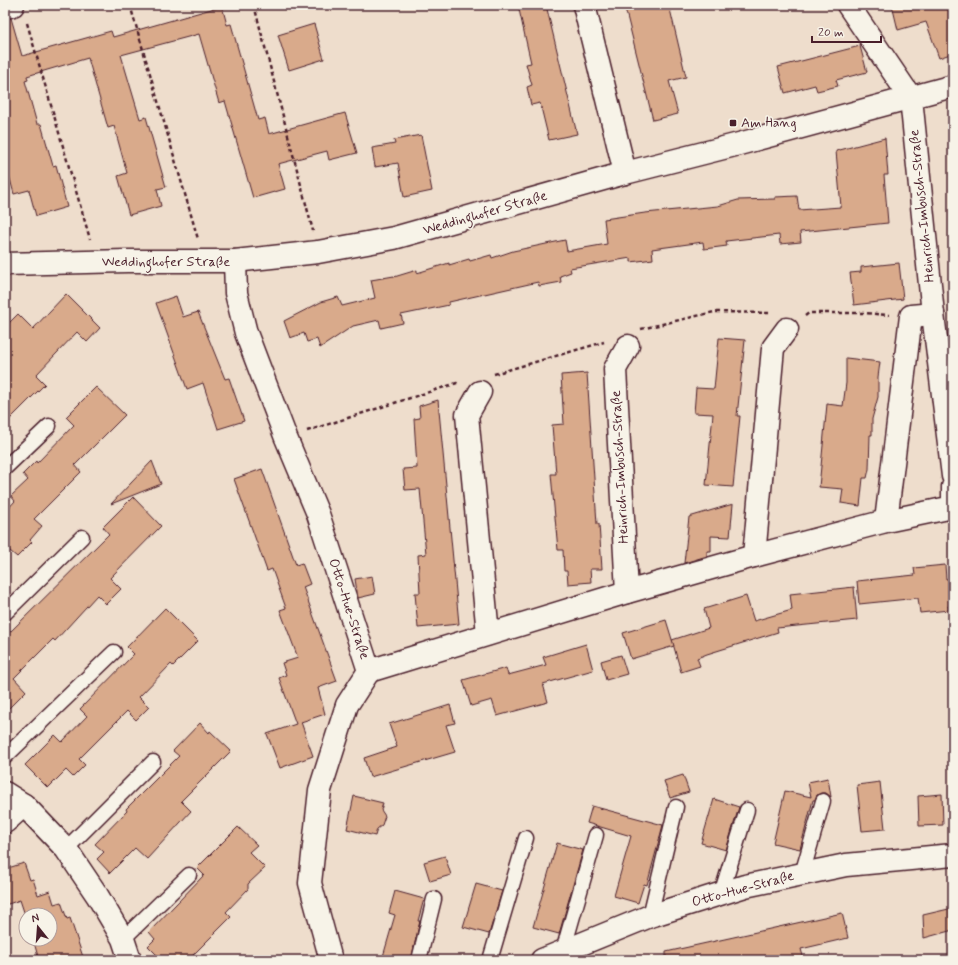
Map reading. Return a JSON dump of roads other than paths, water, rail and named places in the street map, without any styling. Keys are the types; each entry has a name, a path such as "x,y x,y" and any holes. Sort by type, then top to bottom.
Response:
{"street":[{"path":"584,5 625,173"},
{"path":"848,5 911,98"},
{"path":"5,7 20,13"},
{"name":"Weddinghofer Straße","path":"5,264 127,261 235,261 318,252 394,238 625,173 953,86"},
{"name":"Heinrich-Imbusch-Straße","path":"911,98 933,314 953,476"},
{"name":"Otto-Hue-Straße","path":"235,261 236,293 246,333 286,438 318,514 369,671 347,705 320,790 310,883 331,960"},
{"path":"886,520 911,316 933,314"},
{"path":"754,556 773,348 787,329"},
{"name":"Heinrich-Imbusch-Straße","path":"627,592 615,369 628,346"},
{"path":"480,392 467,415 488,634"},
{"path":"369,671 627,592 754,556 886,520 953,507 953,487"},
{"path":"5,793 24,805 66,849 97,895 123,939 130,960"},
{"path":"5,822 24,805"},
{"name":"Otto-Hue-Straße","path":"542,960 650,916 745,886 846,865 953,855"}],"lane":[{"path":"5,468 49,426"},
{"path":"5,613 82,537"},
{"path":"5,757 114,652"},
{"path":"66,849 153,762"},
{"path":"802,874 824,801"},
{"path":"650,916 676,807"},
{"path":"721,894 746,810"},
{"path":"563,951 596,834"},
{"path":"490,960 526,838"},
{"path":"123,939 189,875"},
{"path":"419,960 434,899"}],"place":[{"name":"Am Hang","path":"733,123"}]}
